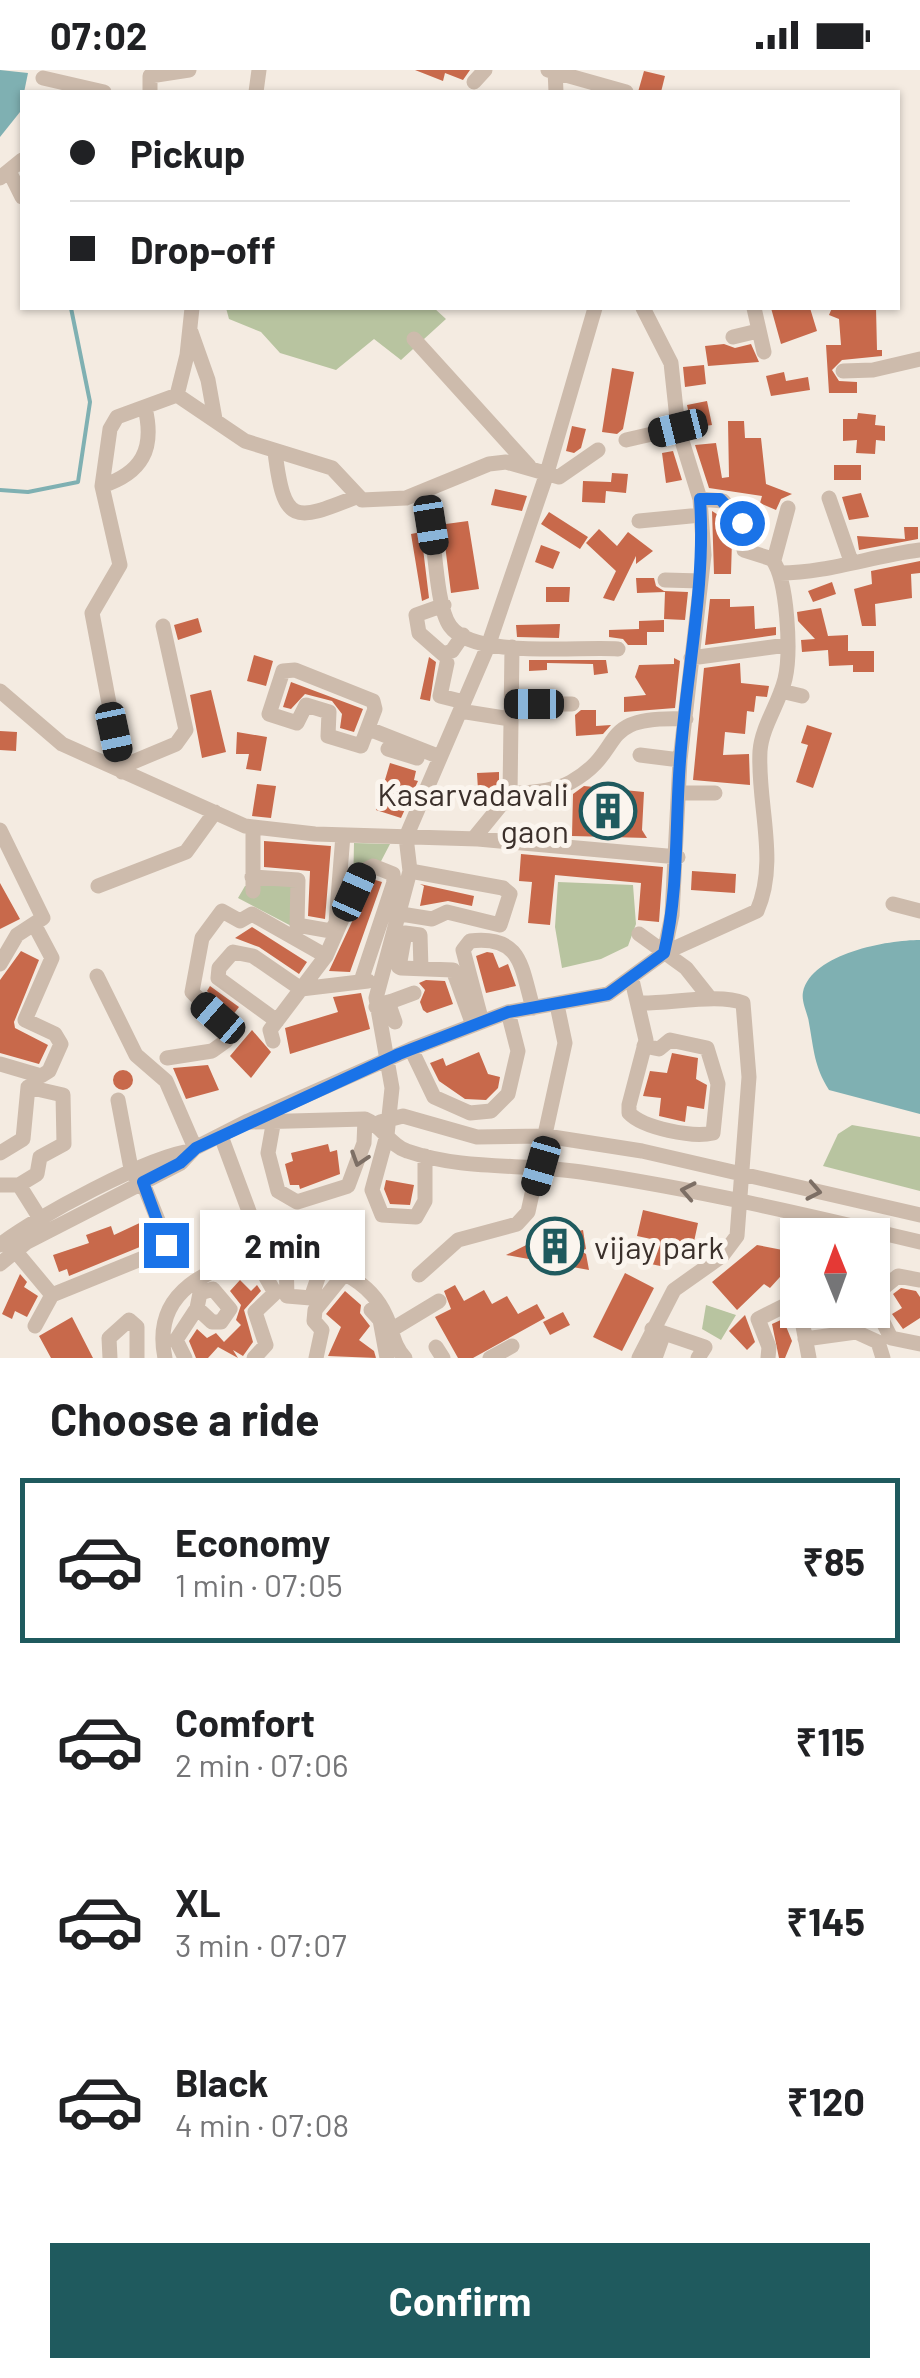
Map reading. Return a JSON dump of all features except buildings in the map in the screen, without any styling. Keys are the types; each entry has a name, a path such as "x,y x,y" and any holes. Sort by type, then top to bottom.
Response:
{"street":[{"path":"150,90 152,74 189,70"},
{"path":"552,71 606,89"},
{"path":"42,80 94,90"},
{"path":"177,394 192,310"},
{"path":"369,981 406,915 406,837 488,646 546,476 594,310"},
{"path":"644,310 671,363 678,428 701,507 701,581 680,760 678,857 664,953"},
{"path":"754,310 764,352"},
{"path":"733,338 758,330"},
{"path":"191,332 215,419"},
{"path":"414,340 529,467 546,476 559,477 598,450"},
{"path":"843,371 873,370 920,358"},
{"path":"121,769 93,630 98,598 120,564 102,486 110,430 125,412 177,394"},
{"path":"177,394 245,441 332,468 356,496"},
{"path":"102,486 126,478 139,467 147,431 145,408"},
{"path":"626,440 678,428"},
{"path":"274,452 284,498 296,513 306,516 356,496 398,499 489,464 529,467"},
{"path":"829,498 850,561"},
{"path":"640,521 723,501 742,523 744,550 777,567 818,572 850,561 920,550"},
{"path":"0,1264 8,1245 41,1220 138,1175 180,1163 194,1150 248,1121 411,1049 508,1012 608,994 664,953 757,911 765,894 766,847 760,753 763,732 781,691 787,644 777,567 788,508"},
{"path":"431,525 448,624 463,635 488,646 618,649"},
{"path":"665,580 701,581"},
{"path":"444,605 416,614 419,633 443,654 452,651 463,635"},
{"path":"121,769 176,744 186,730 163,626"},
{"path":"691,658 787,644"},
{"path":"510,794 507,711 512,648"},
{"path":"447,663 440,696 462,707 507,711 572,704"},
{"path":"295,670 365,695 375,705 369,729 359,746 328,736 329,712 306,706 297,723 269,714 283,671 295,670"},
{"path":"0,691 62,744 253,827 344,835 474,838 678,857"},
{"path":"781,691 802,696"},
{"path":"772,716 791,723"},
{"path":"474,838 510,794 569,784 629,723 644,718 686,719"},
{"path":"369,729 439,761"},
{"path":"388,749 439,761"},
{"path":"640,755 680,760"},
{"path":"680,793 715,793"},
{"path":"98,886 186,852 215,812"},
{"path":"253,827 252,884 298,880 297,926 331,931 336,923 344,835"},
{"path":"0,830 42,918 17,936 2,955"},
{"path":"273,1041 268,1034 326,956 364,872 373,866 407,875 503,888 510,894 500,925 447,912 432,919 406,915"},
{"path":"395,1022 369,981 394,882 407,875"},
{"path":"893,904 920,911"},
{"path":"167,1058 212,1051 228,1034 192,992 200,946 222,910 238,921 252,914 326,956"},
{"path":"0,1064 41,1076 49,1071 60,1044 55,1034 25,1020 52,958 34,924"},
{"path":"640,934 686,968 709,997"},
{"path":"478,1023 463,950 470,941 495,939 516,953 533,1008"},
{"path":"200,946 224,960"},
{"path":"277,1021 218,978 224,960 233,952 246,952 301,989 369,981"},
{"path":"421,969 453,970 478,1023"},
{"path":"97,976 136,1055 166,1081 194,1150"},
{"path":"632,980 644,1046 629,1105 633,1118 708,1135 716,1128 718,1084 707,1048 670,1040 659,1048 644,1046"},
{"path":"382,1004 414,993"},
{"path":"639,1003 695,1004 709,997 734,999 745,1008 748,1077 737,1236 722,1256 674,1290 658,1331 639,1358"},
{"path":"382,1004 392,1088 379,1124 372,1190 382,1215 416,1216 425,1201 425,1156"},
{"path":"419,1275 458,1240 516,1224 528,1212 565,1042 557,1005"},
{"path":"411,1049 434,1096 480,1114 500,1105 508,1094 518,1051 508,1012"},
{"path":"0,1154 22,1139 28,1088 59,1091 63,1096 64,1144 40,1157 37,1174 20,1185 0,1185"},
{"path":"35,1326 52,1295 163,1250 166,1240 138,1175 118,1100"},
{"path":"477,1137 480,1114"},
{"path":"248,1121 273,1125 379,1124 402,1116 477,1137 546,1136 637,1150 740,1177 920,1215"},
{"path":"635,1180 641,1121"},
{"path":"273,1125 268,1153 278,1191 297,1202 348,1186 364,1143 379,1124"},
{"path":"379,1124 401,1150 425,1156 480,1168 541,1166 635,1180 807,1218"},
{"path":"682,1162 690,1133"},
{"path":"221,1136 275,1293 254,1312 266,1345 254,1358"},
{"path":"8,1245 138,1175"},
{"path":"20,1185 41,1220"},
{"path":"862,1218 866,1201"},
{"path":"890,1237 920,1242"},
{"path":"8,1245 52,1295"},
{"path":"165,1358 165,1317 195,1295 222,1267 260,1258 286,1258 322,1266 345,1273 372,1290 391,1330 397,1356"},
{"path":"286,1258 286,1296 311,1298 322,1266"},
{"path":"316,1358 322,1330 314,1321 315,1310 345,1273"},
{"path":"890,1283 898,1276 920,1280"},
{"path":"184,1358 176,1340 195,1295"},
{"path":"391,1330 439,1301"},
{"path":"768,1358 769,1346 758,1319 780,1309"},
{"path":"371,1310 397,1356"},
{"path":"110,1358 110,1338 129,1320 137,1327 138,1358"},
{"path":"803,1328 809,1358"},
{"path":"859,1333 861,1328"},
{"path":"655,1358 658,1331"},
{"path":"658,1331 705,1347 698,1358"},
{"path":"805,1339 859,1333 885,1348 920,1344"},
{"path":"490,1358 512,1346"}],"green space":[{"path":"227,310 436,310 446,319 401,360 374,339 336,370 280,353 261,332 229,319"},
{"path":"354,843 390,844 365,892 353,891"},
{"path":"558,882 633,885 636,924 628,946 601,959 562,968 555,927"},
{"path":"245,886 300,886 299,930 238,898"},
{"path":"852,1125 920,1137 920,1191 823,1166 838,1134"},
{"path":"706,1305 736,1315 721,1340 702,1329"}],"water":[{"path":"0,70 28,73 25,90 20,90 20,112 0,137"},
{"path":"920,940 920,1114 829,1090 817,1065 803,1000 809,979 821,967 853,951"}],"waterway":[{"path":"0,490 28,492 78,482 90,402 71,310"}],"place":[{"name":"Kasarvadavali gaon","path":"608,811"},
{"name":"vijay park","path":"555,1246"}],"route":[{"path":"166,1245 143,1182 180,1163 196,1148 399,1054 508,1012 572,1004 608,994 664,953 678,857 680,760 704,555 700,499 720,499 726,510 742,523"}]}
